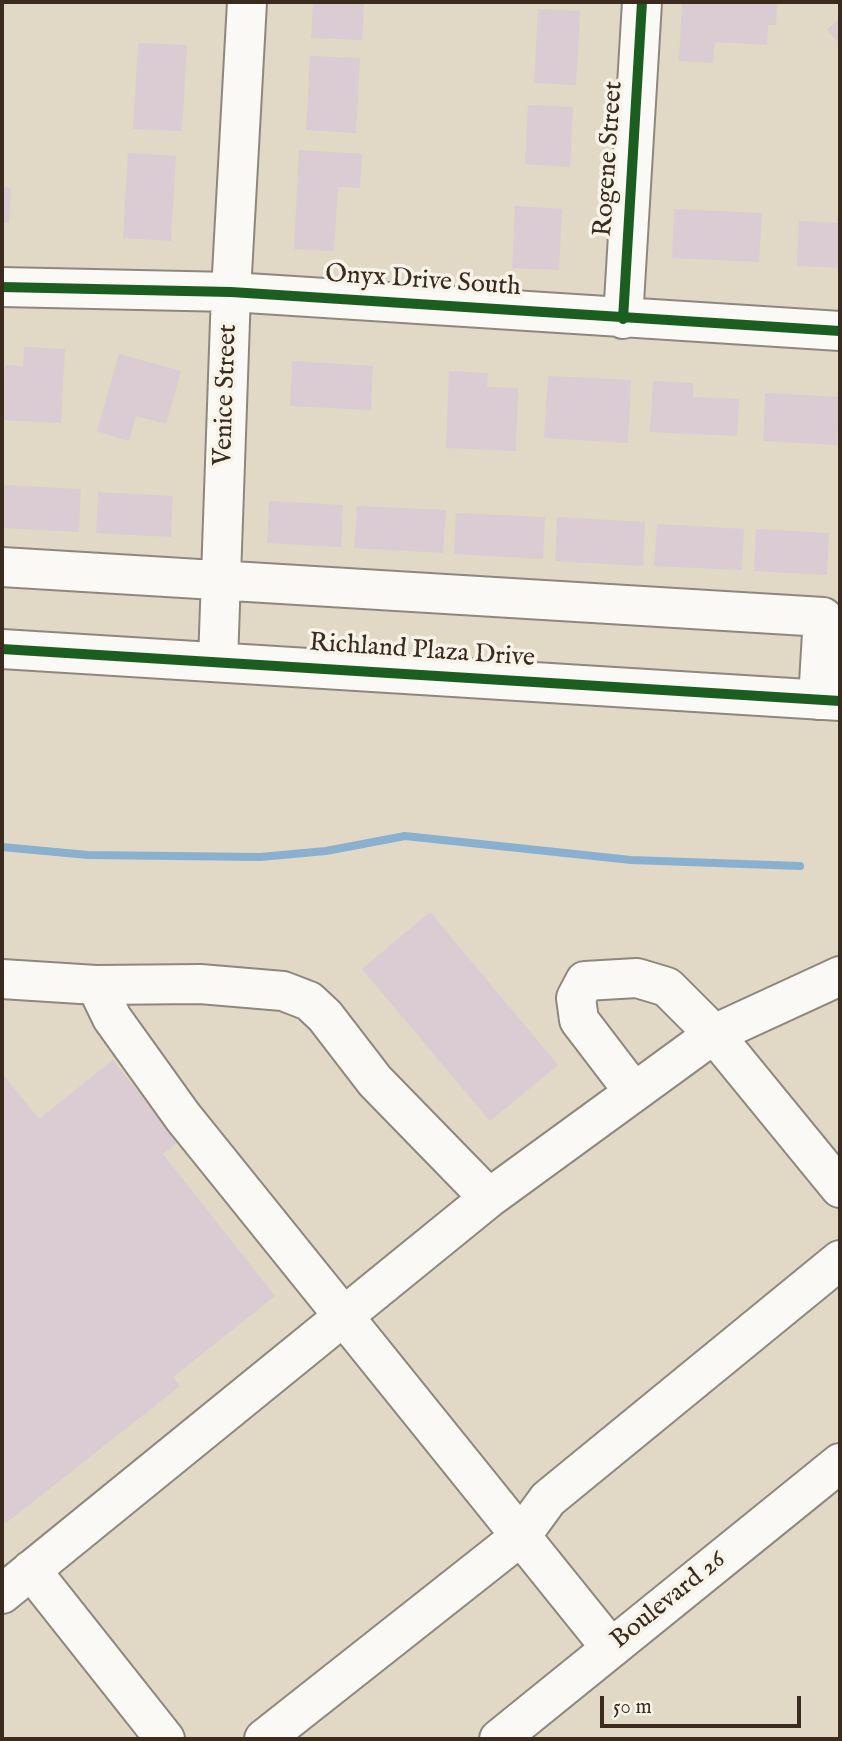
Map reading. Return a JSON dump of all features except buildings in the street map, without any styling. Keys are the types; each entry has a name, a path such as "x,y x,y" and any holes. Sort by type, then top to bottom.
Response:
{"street":[{"name":"Venice Street","path":"218,662 231,292 247,2"},
{"name":"Rogene Street","path":"622,319 642,2"},
{"name":"Onyx Drive South","path":"2,287 231,292 840,331"},
{"path":"2,567 823,617 829,701"},
{"name":"Richland Plaza Drive","path":"2,649 829,701"},
{"path":"2,1594 489,1198 714,1034 840,976"},
{"path":"634,1092 579,1020 576,998 585,981 637,978 667,988 714,1034 840,1188"},
{"path":"2,979 96,985 200,984 283,991 309,1001 325,1016 375,1081 489,1198"},
{"path":"96,985 112,1018 183,1116 611,1648"},
{"path":"264,1739 521,1536 548,1499 840,1260"},
{"name":"Boulevard 26","path":"499,1739 840,1463"},
{"path":"31,1570 165,1739"}],"waterway":[{"path":"2,847 88,855 260,857 326,851 405,836 631,860 800,866"}],"cycle path":[{"path":"623,319 642,2"},
{"path":"2,287 231,292 840,331"},
{"path":"2,649 840,701"}]}
